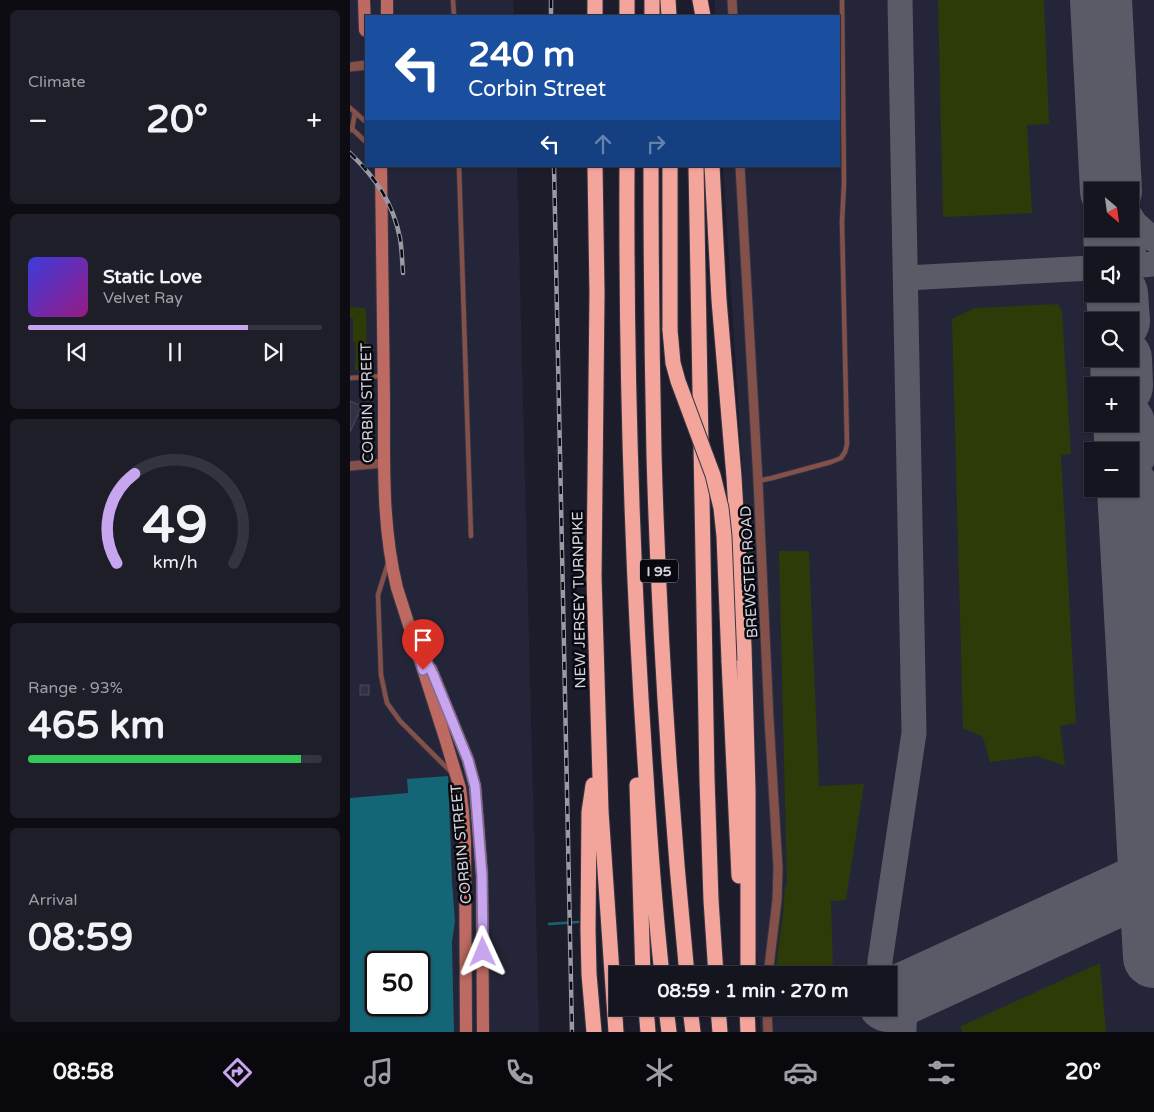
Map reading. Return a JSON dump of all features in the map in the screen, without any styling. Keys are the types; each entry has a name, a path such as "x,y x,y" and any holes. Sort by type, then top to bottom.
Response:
{"highway":[{"path":"595,0 595,15"},
{"path":"627,0 627,15"},
{"path":"652,0 652,15"},
{"path":"668,0 669,15"},
{"path":"694,0 694,15"},
{"path":"700,0 703,15"},
{"name":"NEW JERSEY TURNPIKE","path":"595,167 597,293 594,578 604,873 616,1032"},
{"name":"I 95","path":"627,167 630,472 635,608 652,867 661,966"},
{"name":"I 95","path":"651,167 654,448 662,644 677,865 686,966"},
{"path":"670,167 670,330 672,356 678,381 713,475 721,508 724,536 743,966"},
{"path":"696,167 707,778 715,966"},
{"path":"712,167 719,300 734,477 744,646 748,790 748,966"},
{"path":"643,736 636,789 643,966"},
{"path":"594,1032 588,947 589,812 599,754"},
{"path":"647,1016 648,1032"},
{"path":"667,1016 669,1032"},
{"path":"691,1016 692,1032"},
{"path":"719,1016 720,1032"},
{"path":"747,1016 748,1032"}],"main road":[{"path":"364,0 365,30"},
{"path":"387,0 388,15"},
{"name":"CORBIN STREET","path":"381,167 384,463 390,557 397,588 460,788 465,842 466,1032"},
{"name":"CORBIN STREET","path":"413,636 433,674 468,760 475,786 482,876 483,1032"}],"street":[{"path":"732,0 733,15"},
{"path":"350,67 365,65"},
{"name":"BREWSTER ROAD","path":"740,167 779,885 769,966"},
{"path":"350,466 384,463"},
{"path":"767,1016 768,1032"}],"lane":[{"path":"453,0 454,15"},
{"path":"758,481 841,458 847,444 842,222 844,184 842,0"},
{"path":"350,108 365,121"},
{"path":"355,112 351,129 365,141"},
{"path":"459,167 471,536"},
{"path":"350,378 383,376"},
{"path":"390,557 378,595 381,675 387,703 400,721 456,777"}],"shaded area":[{"path":"350,0 513,0 514,15 365,15 365,167 517,167 539,1032 454,1032 452,942 455,922 452,881 407,779 408,793 350,798"},
{"path":"715,0 1154,0 1154,1032 761,1032 760,1016 897,1016 897,966 758,966 751,607 723,167 840,167 840,15 715,15"}],"green space":[{"path":"938,0 1044,0 1049,124 1027,125 1032,213 943,217"},
{"path":"1058,304 1062,312 1071,454 1061,455 1076,723 1060,726 1065,766 1037,756 990,762 983,737 963,728 952,319 975,308"},
{"path":"350,307 364,308 366,310 367,370 355,370 355,342 353,342 353,318 350,318"},
{"path":"779,551 809,551 819,786 864,784 846,900 831,901 833,966 776,966 785,887 787,886"},
{"path":"1100,963 1106,1032 962,1032 961,1026"}],"water":[{"path":"448,776 455,922 452,942 454,1032 350,1032 350,798 408,793 407,779"}],"building":[{"path":"350,401 362,406 350,432"},
{"path":"360,685 369,685 369,695 360,695"}],"waterway":[{"path":"549,924 578,922"}],"taxiway":[{"path":"880,966 914,733 900,0"},
{"path":"1109,147 1115,182"},
{"path":"1139,227 1154,240"},
{"path":"1139,265 1154,264"},
{"path":"906,278 1084,268"},
{"path":"1129,501 1132,527 1141,549 1154,570"},
{"path":"1135,613 1154,613"},
{"path":"904,1032 906,1011 914,996 945,975"}],"runway":[{"path":"1101,0 1111,182"},
{"path":"1114,238 1115,247"},
{"path":"1118,302 1118,312"},
{"path":"1121,367 1122,377"},
{"path":"1125,432 1125,442"},
{"path":"1128,497 1154,957"},
{"path":"897,997 1154,879"}],"railway":[{"path":"551,0 551,15"},
{"path":"350,153 368,172 382,192 393,213 400,238 403,273"},
{"path":"554,167 572,1032"}],"route":[{"path":"423,670 413,636 433,674 468,760 475,786 482,876 483,952"}]}
